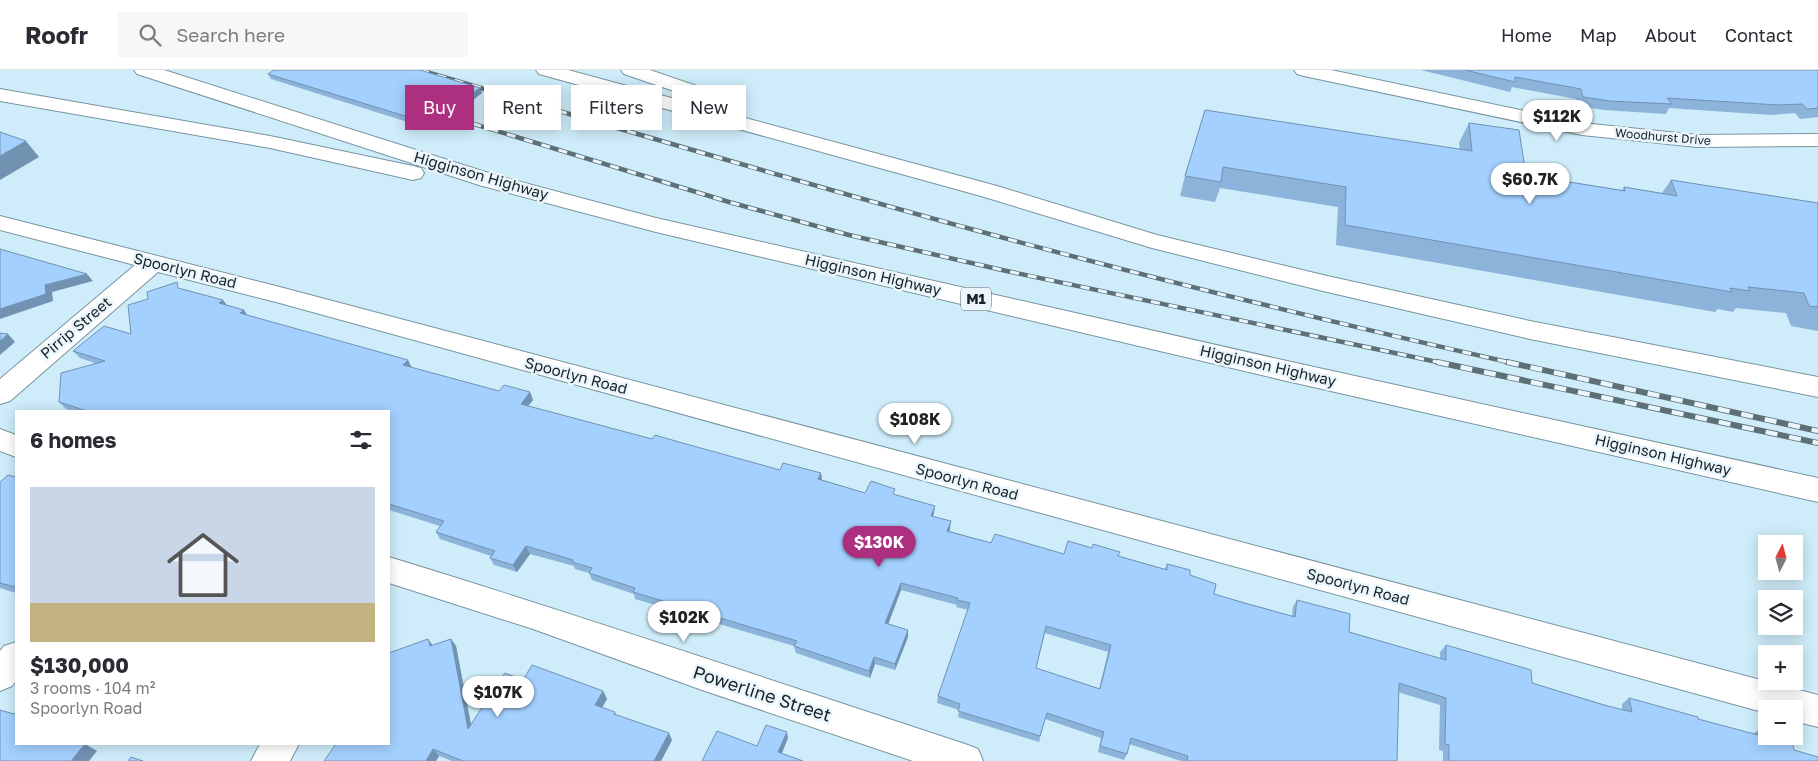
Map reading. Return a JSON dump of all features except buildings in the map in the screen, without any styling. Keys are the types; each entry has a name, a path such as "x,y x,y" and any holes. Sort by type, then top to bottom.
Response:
{"main road":[{"name":"Higginson Highway","path":"144,70 487,180 656,225 1287,371 1818,490"},
{"path":"546,70 989,191"},
{"path":"631,70 989,191 1152,241 1323,283 1530,330 1818,387"},
{"name":"Woodhurst Drive","path":"1304,70 1582,129 1697,141 1818,140"},
{"path":"0,95 270,142 656,225"},
{"name":"Spoorlyn Road","path":"0,223 1818,711"},
{"name":"Pirrip Street","path":"0,394 153,263"},
{"path":"0,440 15,446"},
{"name":"Powerline Street","path":"392,578 533,615 702,674 965,761"},
{"path":"0,675 15,658"},
{"path":"269,761 280,745"}],"railway":[{"path":"420,70 771,173 1048,250 1247,301 1512,363"},
{"path":"474,124 729,202 849,235 1002,270 1442,363"},
{"path":"1437,362 1818,443"},
{"path":"1507,362 1818,431"}]}
